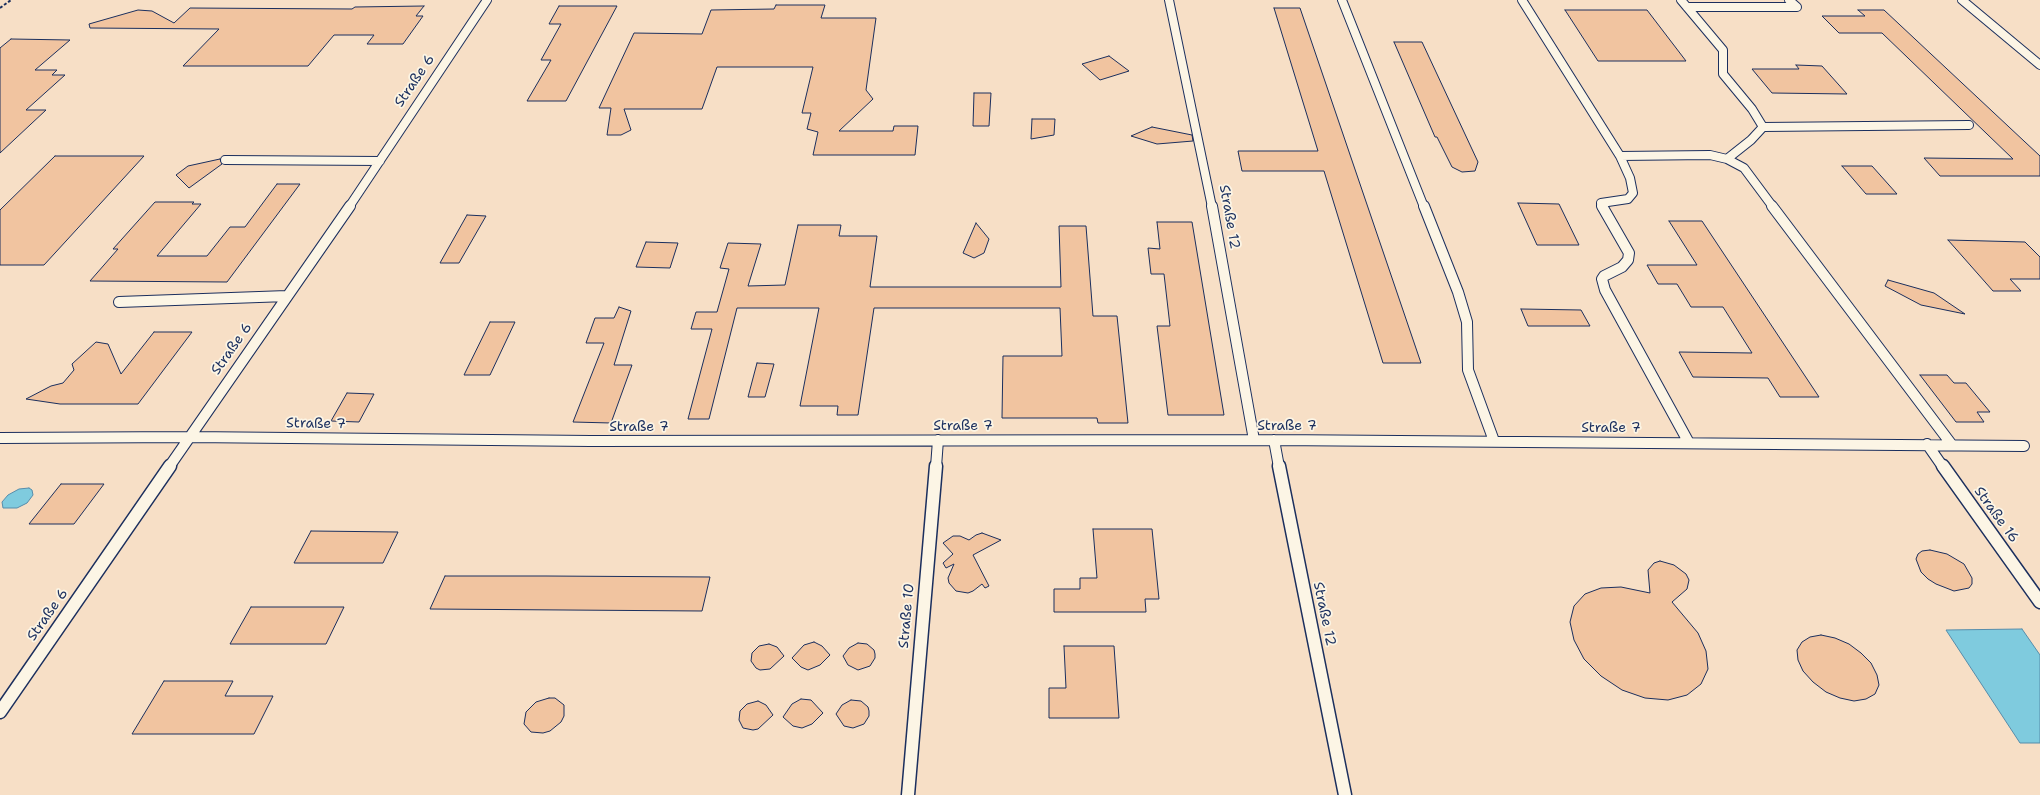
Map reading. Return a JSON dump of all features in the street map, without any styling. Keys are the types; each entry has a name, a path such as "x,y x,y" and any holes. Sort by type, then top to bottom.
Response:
{"lane":[{"name":"Straße 6","path":"0,712 380,161 487,0"},
{"name":"Straße 12","path":"1169,0 1209,189 1254,440"},
{"path":"1342,0 1458,292 1467,322 1468,370 1494,441"},
{"path":"1522,0 1620,156 1630,178 1633,193 1628,199 1601,203 1602,208 1629,254 1628,260 1622,267 1604,276 1602,279 1605,290 1689,443"},
{"path":"1681,0 1723,50 1723,74 1752,108 1763,127"},
{"path":"1687,7 1796,7 1789,0"},
{"path":"1962,0 2040,65"},
{"path":"1727,158 1751,140 1763,127 1969,125"},
{"path":"1620,156 1710,155 1727,158 1744,168 1952,445"},
{"path":"225,160 380,161"},
{"path":"119,302 286,296"},
{"name":"Straße 7","path":"0,438 190,437 591,441 1274,440 1927,444 2024,446"},
{"name":"Straße 10","path":"908,795 938,440"},
{"name":"Straße 12","path":"1274,440 1346,795"},
{"name":"Straße 16","path":"1927,444 2040,602"}],"path":[{"path":"0,8 11,0"}],"shaded area":[{"path":"0,0 2040,0 2040,795 0,795"}],"water":[{"path":"29,488 32,490 33,495 27,503 17,508 3,508 2,502 8,495 19,489"},
{"path":"2022,629 2040,655 2040,743 2020,743 1946,630"}],"building":[{"path":"776,5 825,5 821,18 876,18 866,90 873,99 839,131 893,131 894,126 918,126 915,155 813,155 818,132 807,129 811,113 802,113 813,67 717,67 702,109 624,109 631,130 621,135 607,135 611,108 599,108 634,33 702,34 711,10 774,9"},
{"path":"424,6 416,16 423,16 403,44 367,44 374,35 334,35 308,66 183,66 219,29 90,28 89,24 138,10 152,11 174,23 190,8 352,9 355,7"},
{"path":"559,6 617,6 566,101 527,101 551,60 541,60 561,24 549,24"},
{"path":"1274,8 1300,8 1421,363 1383,363 1324,171 1242,171 1238,151 1318,151"},
{"path":"1565,10 1647,10 1686,61 1598,61"},
{"path":"1858,10 1884,10 2040,156 2040,176 1940,176 1924,158 2013,159 1882,33 1839,33 1822,16 1865,16"},
{"path":"11,39 70,40 35,70 57,70 52,75 65,75 26,110 46,110 0,153 0,48"},
{"path":"1394,42 1422,42 1478,162 1475,171 1462,172 1452,167 1437,137 1435,137"},
{"path":"1109,56 1129,71 1100,80 1082,64"},
{"path":"1796,65 1822,66 1847,94 1772,93 1752,69 1799,69"},
{"path":"974,93 991,93 989,126 973,126"},
{"path":"1032,119 1055,119 1054,135 1031,139"},
{"path":"1152,127 1192,135 1193,141 1157,144 1131,136"},
{"path":"55,156 144,156 44,265 0,265 0,210"},
{"path":"220,159 222,164 189,188 176,175 188,166"},
{"path":"1842,166 1872,166 1897,194 1866,194"},
{"path":"277,184 300,184 227,282 90,281 118,249 113,249 155,202 194,202 192,204 201,204 157,256 207,256 230,227 245,227"},
{"path":"1518,203 1559,204 1579,245 1537,245"},
{"path":"467,215 486,216 459,263 440,263"},
{"path":"1669,221 1702,221 1819,397 1780,397 1768,378 1693,377 1679,352 1752,353 1723,307 1691,307 1677,284 1658,284 1647,265 1697,265"},
{"path":"1157,222 1192,222 1224,415 1168,415 1157,326 1170,326 1164,274 1151,274 1148,248 1160,249"},
{"path":"976,223 989,239 984,253 974,258 963,253"},
{"path":"798,225 841,225 839,236 877,236 870,287 1061,287 1059,226 1086,226 1093,316 1117,316 1128,423 1098,423 1097,418 1002,418 1003,356 1062,356 1060,308 874,308 858,415 837,415 838,406 800,406 819,308 737,308 709,419 688,419 712,329 691,329 696,312 717,312 729,269 720,268 728,243 761,244 748,286 785,285"},
{"path":"1948,240 2025,242 2040,257 2040,279 2010,279 2021,291 1993,291"},
{"path":"646,242 678,243 670,268 636,267"},
{"path":"1888,280 1934,293 1965,314 1921,305 1885,286"},
{"path":"619,307 631,311 614,365 632,365 611,423 573,422 604,343 586,343 595,318 614,318"},
{"path":"1521,309 1581,310 1590,326 1528,326"},
{"path":"490,322 515,322 490,375 464,375"},
{"path":"154,332 192,332 138,404 60,404 26,399 51,386 63,383 74,370 72,364 96,342 108,344 121,374"},
{"path":"757,363 774,364 765,397 748,397"},
{"path":"1920,375 1947,375 1954,383 1966,383 1990,412 1977,412 1984,422 1956,422"},
{"path":"347,393 374,394 359,422 331,421"},
{"path":"61,484 104,484 74,524 29,524"},
{"path":"1093,529 1152,529 1159,599 1145,599 1146,612 1054,612 1054,589 1080,589 1080,578 1097,578"},
{"path":"311,531 398,532 383,563 294,563"},
{"path":"982,533 1001,540 973,555 989,586 985,588 982,584 968,593 956,591 949,583 948,578 954,564 946,568 943,563 953,554 943,543 953,536 960,536 969,540"},
{"path":"1930,550 1947,554 1964,564 1972,578 1972,584 1969,588 1954,591 1928,579 1921,572 1916,559 1918,554 1922,551"},
{"path":"1660,561 1674,565 1686,574 1689,580 1687,589 1672,602 1698,633 1706,651 1708,669 1701,684 1687,695 1668,700 1645,698 1622,690 1601,676 1584,659 1574,640 1570,622 1574,606 1585,594 1601,588 1621,587 1650,593 1648,570 1654,563"},
{"path":"445,576 710,577 702,611 430,609"},
{"path":"251,607 344,607 326,644 230,644"},
{"path":"1821,635 1835,638 1849,644 1871,663 1877,675 1879,685 1875,694 1866,699 1854,701 1840,698 1826,692 1813,682 1803,671 1798,660 1797,650 1802,642 1810,637"},
{"path":"814,642 822,646 830,655 820,665 808,670 801,667 792,658 804,645"},
{"path":"858,643 867,644 874,650 875,658 870,666 858,670 848,665 843,656 849,648"},
{"path":"769,644 777,647 784,656 770,669 760,670 756,668 751,661 752,653 759,646"},
{"path":"1064,646 1114,646 1119,718 1049,718 1049,688 1066,688"},
{"path":"164,681 233,681 225,696 273,696 254,734 132,734"},
{"path":"549,698 555,698 564,705 564,716 561,722 550,731 543,733 531,732 524,724 526,712 536,702"},
{"path":"801,699 811,700 823,713 812,724 802,728 793,726 783,717 792,704"},
{"path":"851,700 861,701 868,707 869,711 869,716 864,724 853,728 844,726 836,714 842,705"},
{"path":"758,701 766,705 773,715 758,729 753,730 743,728 739,720 740,711 747,704"}]}
